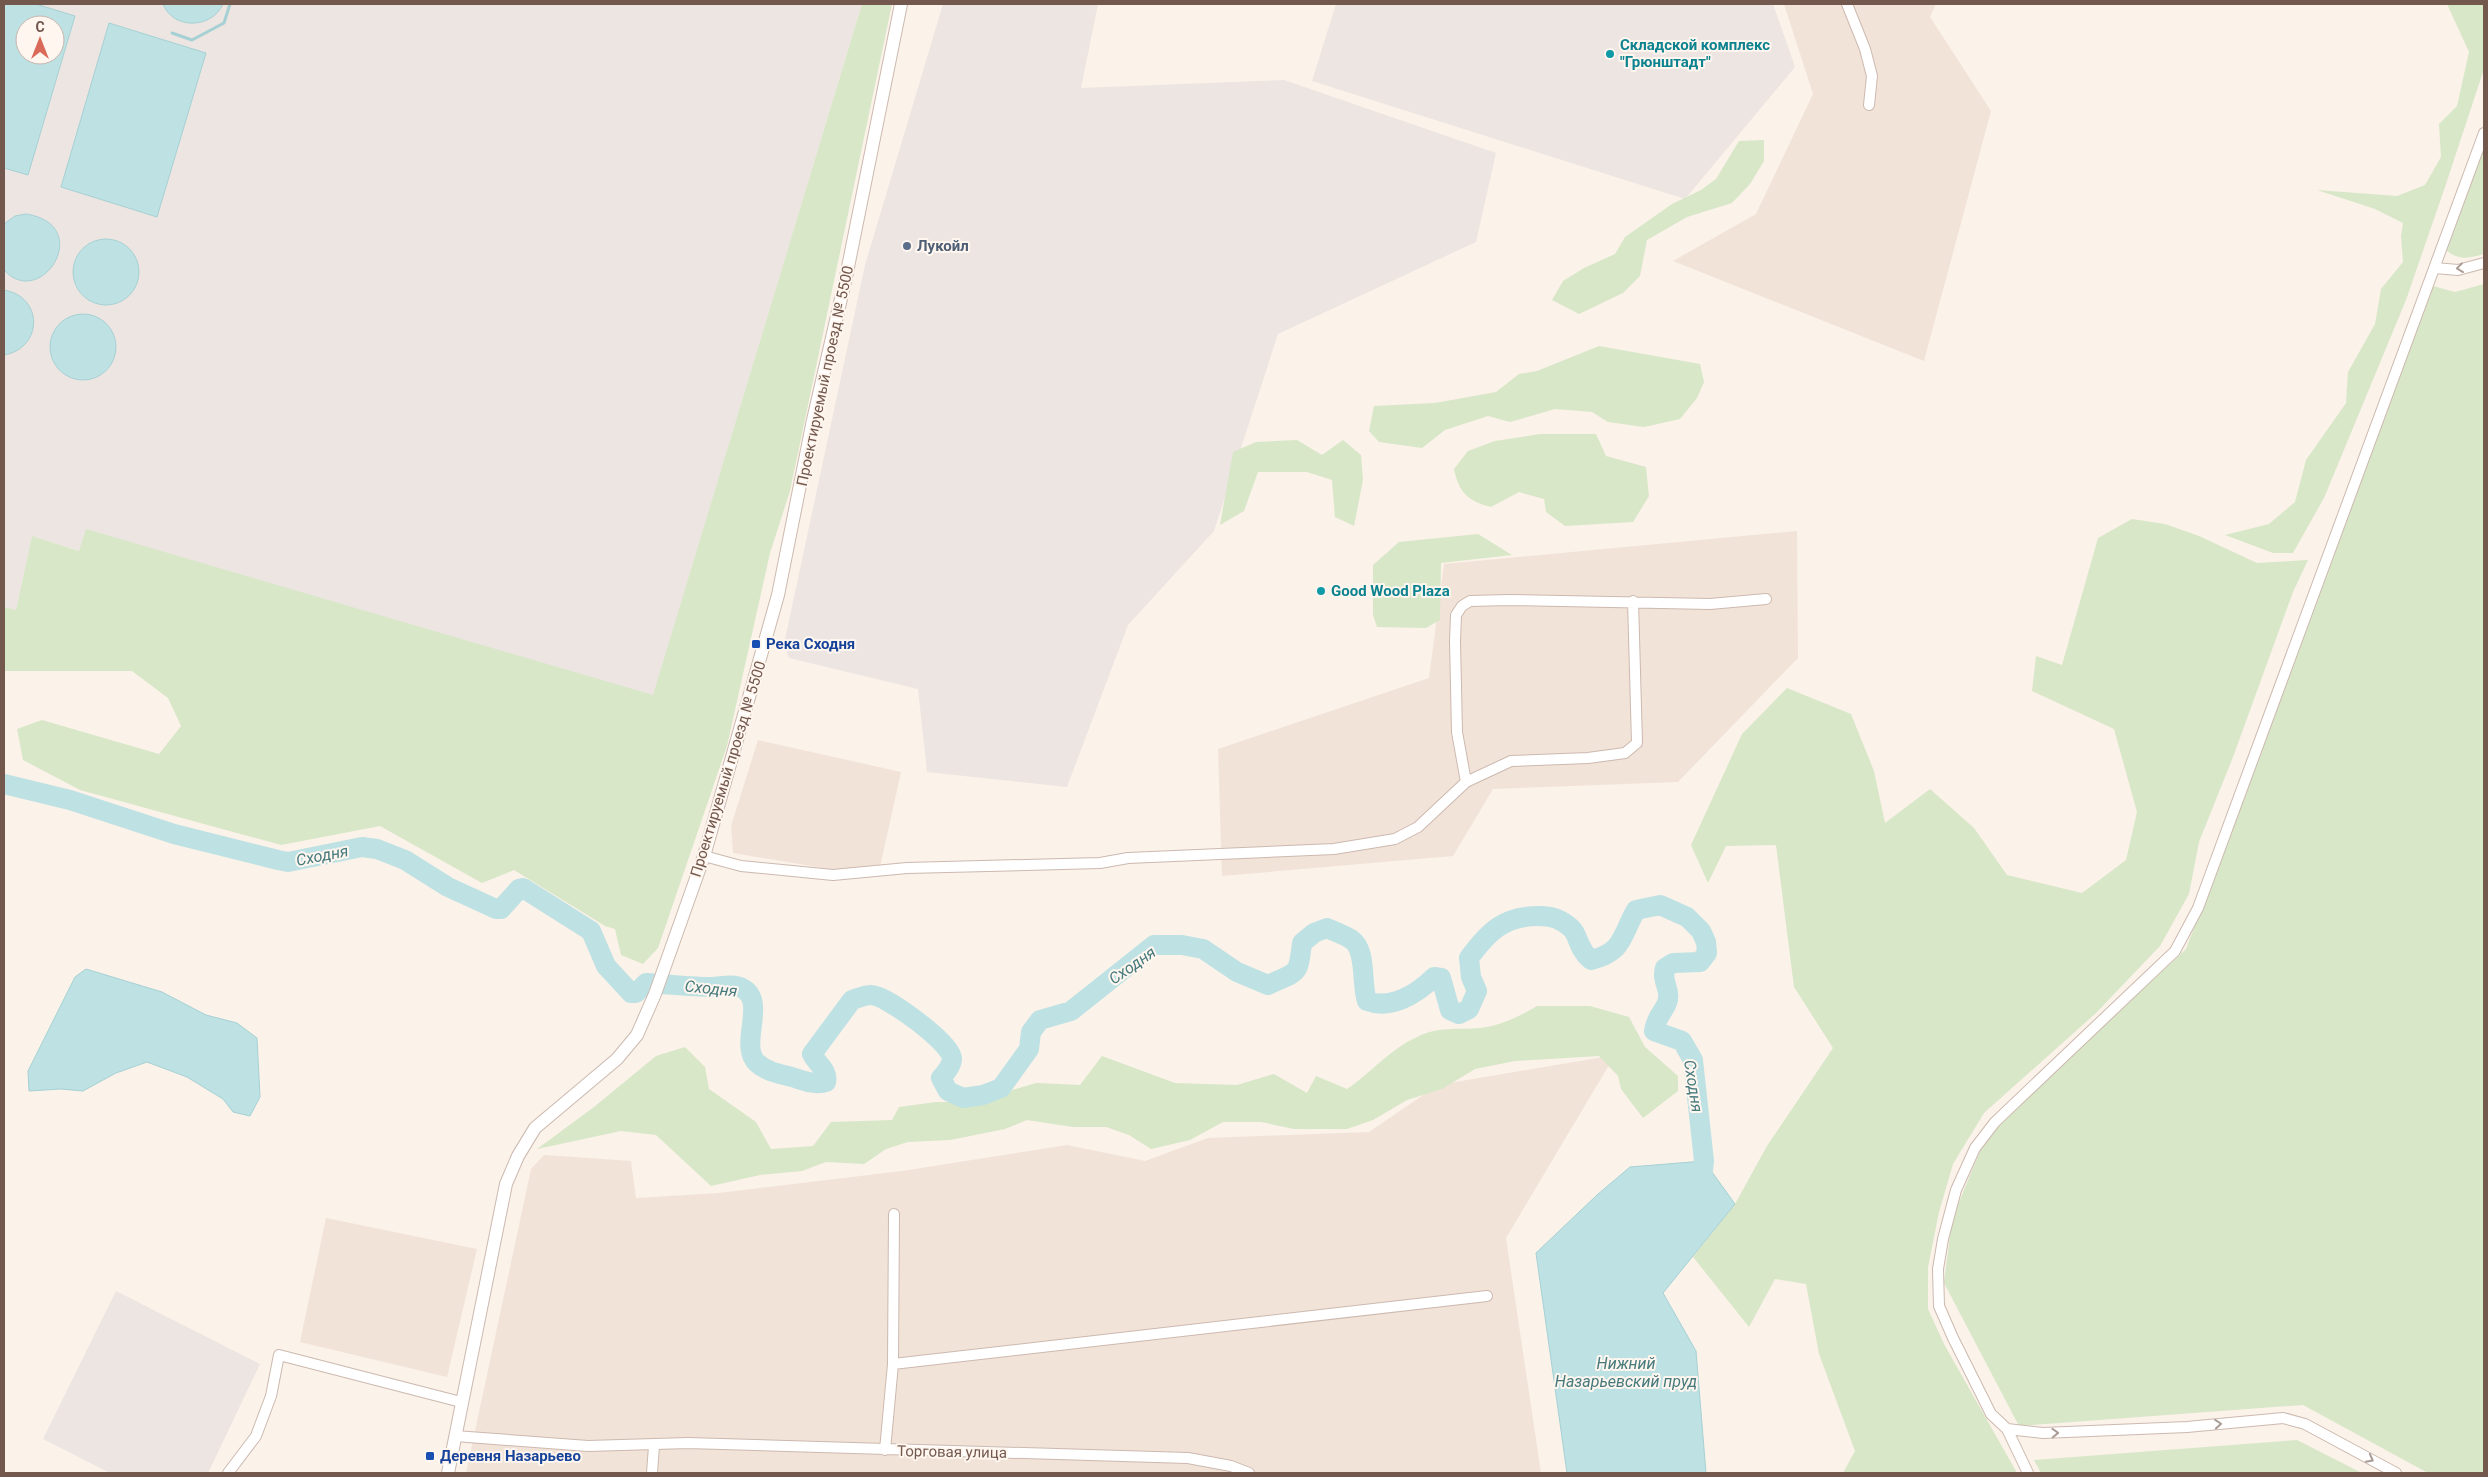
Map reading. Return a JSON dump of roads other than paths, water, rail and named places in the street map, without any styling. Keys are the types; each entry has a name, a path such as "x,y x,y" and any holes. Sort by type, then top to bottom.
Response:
{"street":[{"name":"Проектируемый проезд № 5500","path":"448,1473 506,1184 518,1156 535,1128 622,1053 637,1036 655,994 704,856 778,595 814,420 846,278 901,4"},
{"path":"1847,4 1865,49 1872,76 1869,105"},
{"path":"2028,1473 2007,1429 1991,1414 1939,1306 1938,1269 1943,1239 1956,1190 1975,1148 1995,1122 2175,951 2198,908 2484,133"},
{"path":"2435,268 2458,270 2484,263"},
{"path":"1466,782 1457,732 1455,641 1456,615 1462,606 1470,601 1633,601 1710,604 1766,600"},
{"path":"704,856 741,866 833,875 907,868 1100,863 1128,858 1334,848 1395,839 1418,827 1466,782 1511,761 1588,758 1625,753 1637,744 1633,601"},
{"path":"886,1450 893,1364 894,1214"},
{"path":"893,1364 1487,1296"},
{"path":"228,1473 256,1436 271,1396 279,1355 461,1402"},
{"path":"2007,1429 2043,1433 2187,1427 2283,1418 2305,1424 2396,1473"},
{"name":"Торговая улица","path":"455,1436 588,1446 654,1446 688,1443 1188,1458 1230,1466 1249,1473"},
{"path":"652,1473 654,1446"}],"water":[{"path":"4,4 36,4 75,16 65,50 65,15 15,15 15,65 61,65 28,175 4,168"},
{"path":"163,4 223,4 218,12 210,18 202,22 193,23 183,22 175,18"},
{"path":"109,23 206,53 157,217 61,187"},
{"path":"26,214 47,221 57,233 60,247 55,262 46,273 33,280 18,280 4,270 4,224 15,216"},
{"path":"106,239 119,242 129,249 136,259 139,272 136,285 129,295 119,302 106,305 93,302 83,295 76,285 73,272 76,259 83,249 93,242"},
{"path":"4,290 17,295 26,302 32,312 34,322 32,333 26,343 17,350 4,355"},
{"path":"83,314 96,317 106,324 113,334 116,347 113,360 106,370 96,377 83,380 70,377 60,370 53,360 50,347 53,334 60,324 70,317"},
{"path":"86,969 162,992 206,1015 237,1023 257,1038 260,1097 250,1116 233,1112 223,1099 187,1077 147,1062 116,1073 83,1091 61,1089 29,1091 28,1071 75,977"},
{"name":"Нижний Назарьевский пруд","path":"1704,1161 1735,1204 1663,1293 1696,1351 1706,1473 1567,1473 1536,1253 1597,1195 1630,1167"}],"waterway":[{"path":"172,33 192,40 224,23 230,4"},
{"name":"Сходня","path":"4,784 70,800 174,834 288,862 362,847 377,849 405,860 448,887 496,909 501,909 519,889 523,888 591,931 606,966 631,993 636,993 646,983 703,987 730,985 742,988 749,994 753,1003 750,1046 752,1055 757,1063 765,1069 809,1082 826,1082 826,1074 812,1054 852,1000 869,995 879,997 903,1011 930,1031 949,1051 952,1058 951,1064 941,1078 948,1091 963,1098 983,1095 1001,1088 1029,1049 1031,1032 1040,1020 1071,1011 1154,945 1182,945 1203,949 1237,972 1268,985 1291,975 1297,968 1302,943 1314,933 1327,928 1349,938 1357,945 1362,959 1367,1001 1385,1003 1403,999 1420,989 1434,977 1441,978 1450,1010 1459,1014 1469,1009 1477,991 1471,977 1469,958 1483,940 1507,922 1539,916 1560,920 1574,931 1583,951 1591,960 1602,957 1616,948 1636,910 1660,905 1687,917 1701,931 1706,942 1707,953 1700,962 1673,963 1665,968 1664,977 1668,999 1657,1020 1654,1031 1682,1041 1693,1060 1704,1161 1701,1187"}],"place":[{"name":"Складской комплекс \"Грюнштадт\"","path":"1610,54"},
{"name":"Лукойл","path":"907,246"},
{"name":"Good Wood Plaza","path":"1321,591"},
{"name":"Река Сходня","path":"756,644"},
{"name":"Деревня Назарьево","path":"430,1456"}]}
